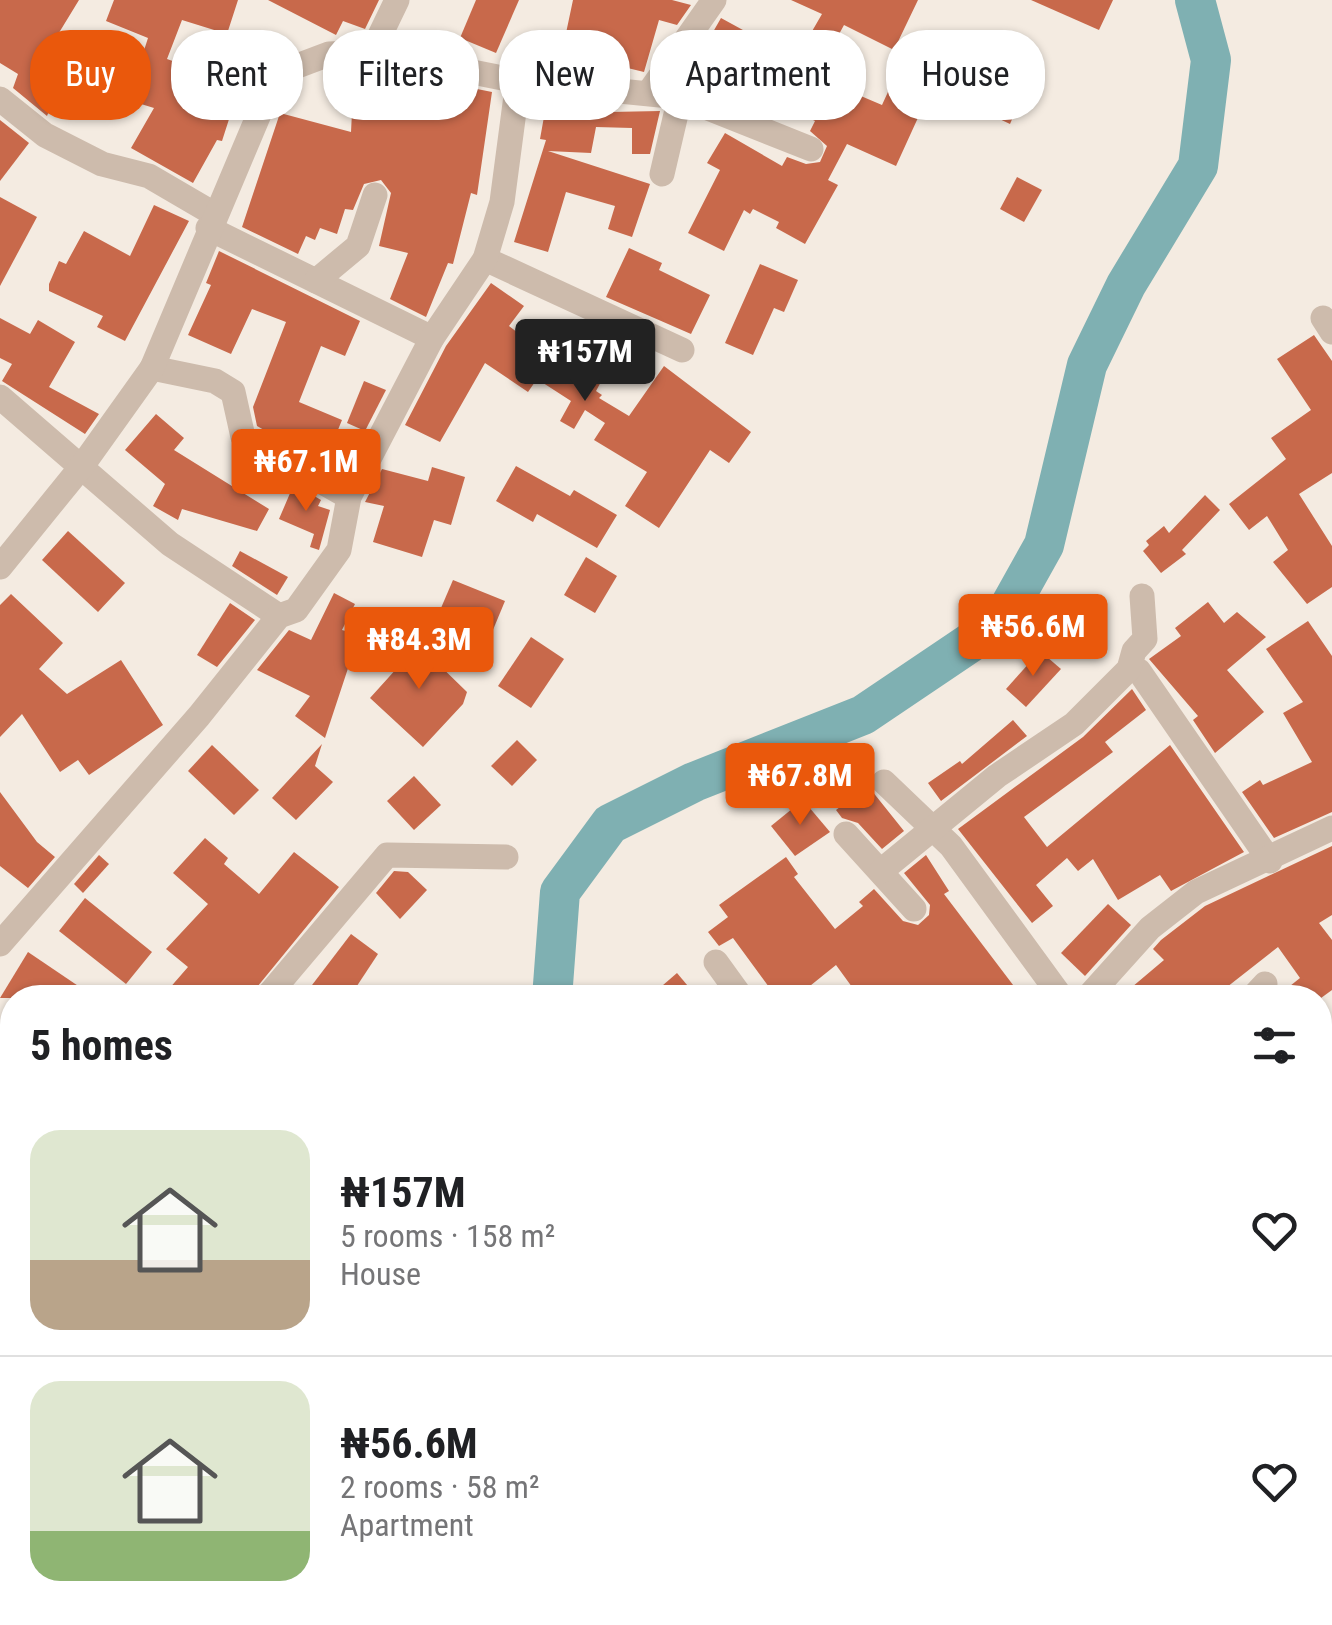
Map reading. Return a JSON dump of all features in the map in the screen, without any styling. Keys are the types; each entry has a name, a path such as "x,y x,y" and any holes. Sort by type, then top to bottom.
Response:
{"street":[{"path":"383,30 397,0"},
{"path":"693,30 714,0"},
{"path":"0,567 82,466 152,368 276,74 323,56"},
{"path":"630,90 650,92"},
{"path":"0,98 46,136 102,164 149,176 211,221 316,282 432,338"},
{"path":"0,944 199,716 279,616 296,610 339,550 349,497 432,338 485,259 502,202 513,120"},
{"path":"662,174 675,120"},
{"path":"737,120 811,149"},
{"path":"316,282 358,246 374,195"},
{"path":"485,259 682,350"},
{"path":"152,368 215,381 233,392 243,437 349,497"},
{"path":"0,397 170,544 279,616"},
{"path":"881,872 997,776 1074,724 1128,670 1134,650 1145,638 1142,596"},
{"path":"1128,670 1139,670 1270,860"},
{"path":"884,782 933,828 1052,985"},
{"path":"1099,985 1150,928 1196,892 1332,828"},
{"path":"846,834 914,909"},
{"path":"277,985 387,854 506,857"},
{"path":"716,962 731,985"}],"building":[{"path":"0,0 79,0 61,30 30,30 30,102 13,88 18,74 0,63"},
{"path":"114,0 238,0 228,30 182,20 178,30 171,30 167,59 171,60 171,120 229,120 222,141 217,140 193,183 131,148 147,120 151,120 154,108 151,30 128,30 106,21"},
{"path":"268,0 379,0 365,29 343,21 338,30 326,30"},
{"path":"476,0 519,0 506,30 499,30 496,53 479,46 479,30 463,30"},
{"path":"573,0 672,0 691,5 677,25 659,20 656,30 650,30 644,72 630,69 630,30 567,30"},
{"path":"791,0 918,0 904,30 886,30 886,46 866,36 866,30 844,25 841,30 813,30 822,14"},
{"path":"1031,0 1113,0 1099,30"},
{"path":"721,18 743,30 714,30"},
{"path":"479,89 492,92 477,195 471,193 453,264 448,263 426,317 390,299 408,253 379,246 391,193 381,180 364,184 353,210 345,209 337,234 320,228 315,240 306,236 298,254 242,227 278,120 303,119 351,132 352,120 479,120"},
{"path":"886,96 886,120 917,120 896,166 847,144 828,180 838,185 805,244 776,228 779,222 753,209 750,214 744,210 724,251 688,233 720,170 707,163 725,133 782,166 787,157 806,164 820,162 827,146 810,131 813,120 866,120 866,98 882,105"},
{"path":"650,111 650,120 658,120 650,154 632,154 632,128 596,127 591,153 548,151 650,184 632,237 608,229 615,206 566,192 548,252 514,242 546,140 540,139 543,120 630,120 630,112"},
{"path":"0,120 29,143 0,181"},
{"path":"1017,177 1042,190 1024,222 1000,209"},
{"path":"0,197 37,217 0,286"},
{"path":"154,205 189,221 125,341 97,327 103,316 49,291 49,284 59,261 66,264 84,231 130,256"},
{"path":"629,248 662,263 659,270 710,295 691,334 606,297"},
{"path":"219,251 360,321 345,356 321,346 299,402 342,420 324,464 257,426 253,407 286,322 252,309 231,354 188,335 211,285 206,283"},
{"path":"760,264 798,280 784,312 774,308 753,355 725,343"},
{"path":"491,283 524,306 509,326 581,381 599,348 615,356 596,391 602,395 599,398 629,416 664,366 751,432 729,463 710,450 659,528 625,506 647,472 594,440 605,423 585,410 574,429 560,421 571,401 537,379 528,392 485,363 440,442 405,425 446,346"},
{"path":"0,318 30,334 38,320 75,342 49,387 99,414 85,434 2,381 12,364 0,358"},
{"path":"1314,335 1332,361 1332,473 1299,494 1332,546 1332,587 1307,604 1273,562 1288,550 1267,516 1249,530 1229,504 1286,459 1271,438 1311,410 1277,359"},
{"path":"364,381 386,390 365,431 347,423"},
{"path":"156,414 184,438 174,450 269,509 257,531 182,509 178,520 153,506 165,484 125,450"},
{"path":"516,466 570,496 574,490 617,515 597,548 537,514 533,522 496,501"},
{"path":"432,467 465,477 451,525 434,520 422,557 373,542 384,506 365,502 382,469 428,481"},
{"path":"294,484 321,500 318,506 330,510 319,550 310,547 314,534 279,519"},
{"path":"1205,495 1220,510 1182,550 1186,554 1161,573 1143,551 1149,545 1146,541 1164,526 1169,533"},
{"path":"68,531 125,583 98,612 42,560"},
{"path":"240,551 288,577 277,595 232,566"},
{"path":"586,557 617,576 595,613 564,595"},
{"path":"453,580 505,601 490,637 438,615"},
{"path":"334,593 355,604 342,630 359,635 325,738 295,716 310,696 257,670 289,630 311,640"},
{"path":"11,594 63,643 39,669 67,694 121,660 163,725 89,775 78,760 60,772 22,714 0,737 0,605"},
{"path":"1208,602 1224,623 1237,612 1266,637 1227,670 1264,712 1215,753 1193,720 1198,716 1149,659 1181,636 1175,628"},
{"path":"230,603 255,620 217,667 197,655"},
{"path":"1308,621 1332,656 1332,812 1274,838 1242,792 1260,780 1263,785 1312,762 1283,713 1303,702 1266,649"},
{"path":"416,634 428,647 428,654 467,692 463,704 423,747 370,698 398,667 389,658"},
{"path":"531,637 564,659 531,708 498,686"},
{"path":"1040,651 1061,669 1026,707 1006,689"},
{"path":"1132,689 1146,710 1105,742 1113,752 1024,817 1047,847 1170,745 1244,852 1171,891 1160,875 1118,900 1093,859 1078,871 1067,858 1036,885 1053,906 1032,923 958,829 1083,737"},
{"path":"1013,720 1027,736 941,801 928,783 960,761 962,764"},
{"path":"517,740 537,760 512,786 491,766"},
{"path":"322,744 315,766 333,782 296,820 272,798"},
{"path":"212,745 259,790 234,815 188,771"},
{"path":"414,776 441,805 414,830 387,801"},
{"path":"868,786 904,831 882,849 858,823 842,818 836,810"},
{"path":"0,792 37,842 55,857 28,888 0,866"},
{"path":"803,800 830,832 795,856 771,826"},
{"path":"205,838 228,858 224,864 259,894 294,852 339,887 259,985 172,985 188,967 166,949 208,904 173,873"},
{"path":"1332,846 1332,915 1319,923 1332,940 1332,985 1291,985 1300,978 1278,947 1230,985 1134,985 1164,960 1153,949 1161,940 1205,906"},
{"path":"99,855 109,864 83,893 74,884"},
{"path":"926,855 949,891 944,894 1013,985 851,985 836,965 811,985 767,985 733,938 719,946 708,932 728,917 719,905 786,857 798,874 794,877 835,929 863,906 859,902 874,889 903,921 918,925 929,915 930,905 904,873"},
{"path":"394,871 408,872 427,890 400,919 376,893"},
{"path":"85,898 152,952 126,984 59,931"},
{"path":"1108,904 1131,925 1085,976 1061,953"},
{"path":"351,934 378,954 358,985 312,985"},
{"path":"28,952 77,985 8,985"},
{"path":"677,973 687,985 663,985"}],"waterway":[{"path":"553,985 560,892 610,824 694,782 863,715 1001,622 1044,545 1087,365 1126,285 1198,166 1211,60 1195,0"}]}
